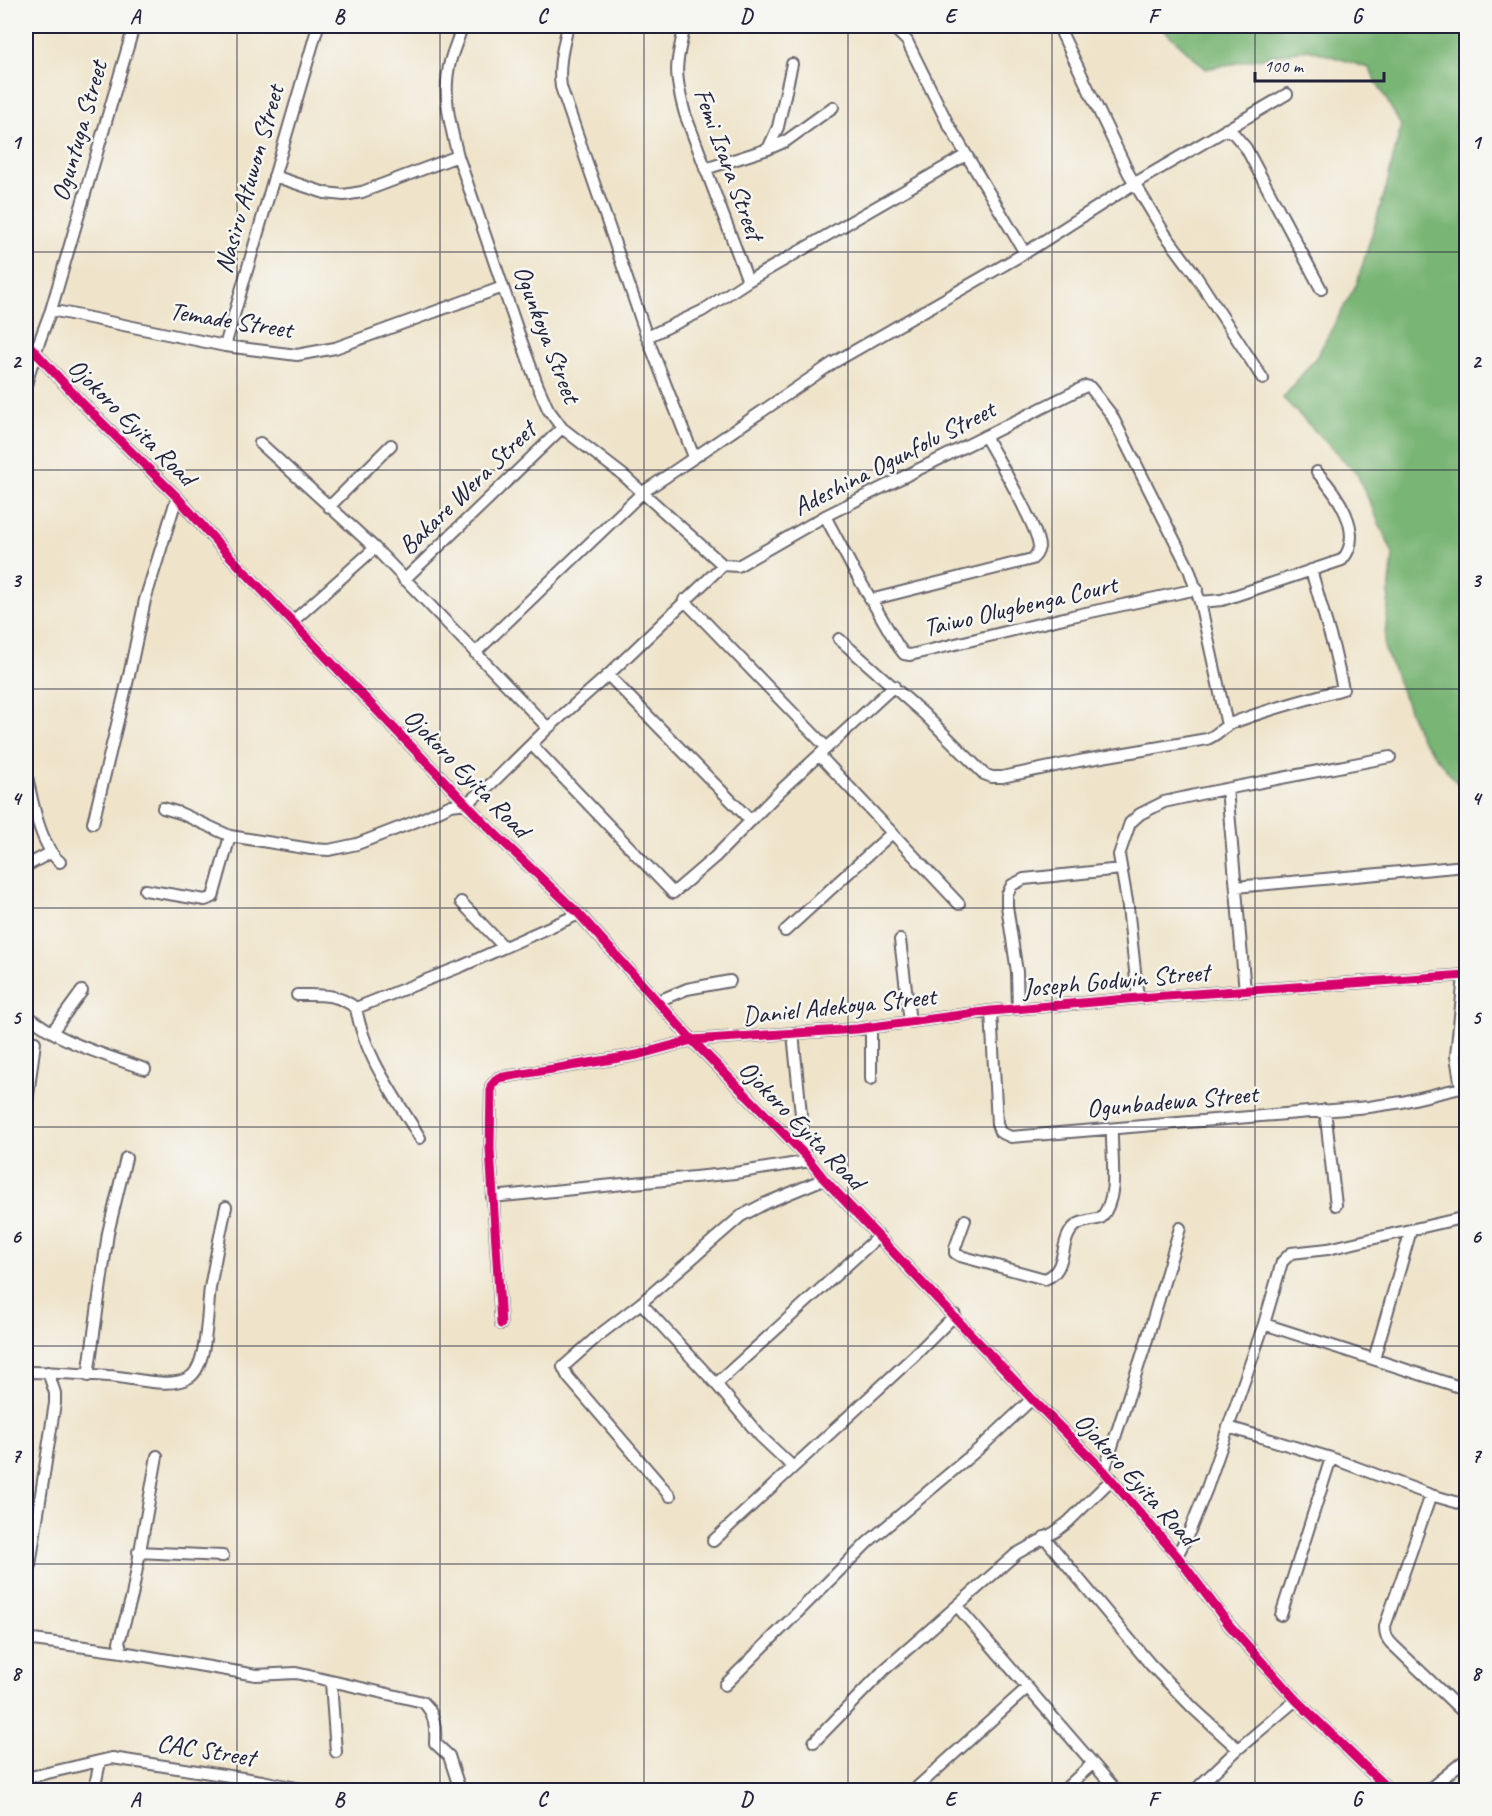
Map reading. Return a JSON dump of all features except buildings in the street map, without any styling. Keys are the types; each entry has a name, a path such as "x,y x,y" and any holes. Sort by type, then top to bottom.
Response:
{"street":[{"name":"Oguntuga Street","path":"26,385 35,352 51,310 134,26"},
{"name":"Nasiru Atuwon Street","path":"225,346 318,26"},
{"name":"Ogunkoya Street","path":"462,26 450,62 447,83 448,110 458,156 537,384 548,409 562,428 642,492 723,565"},
{"path":"568,26 560,57 561,87 647,337 694,457"},
{"name":"Femi Isara Street","path":"685,26 677,59 678,87 705,169 748,281"},
{"path":"891,26 906,41 966,155 1025,253"},
{"path":"1062,34 1135,183 1165,234 1194,273 1263,379"},
{"path":"768,149 778,127 792,64"},
{"path":"475,653 642,492 833,363 1025,253 1135,183 1287,94"},
{"path":"705,169 768,149 794,135 833,107"},
{"path":"1226,129 1234,134 1246,148 1321,289"},
{"path":"647,337 702,311 748,281 966,155"},
{"path":"274,176 325,193 344,195 362,192 458,156"},
{"name":"Temade Street","path":"51,310 225,346 297,355 335,348 503,287"},
{"name":"Ojokoro Eyita Road","path":"26,342 83,404 177,497 222,548 493,832 579,914 692,1040 808,1158 824,1179 1032,1399 1108,1475 1178,1556 1230,1626 1296,1700 1389,1791"},
{"name":"Adeshina Ogunfolu Street","path":"723,565 738,566 825,516 1086,386 1090,387 1111,414 1197,589"},
{"name":"Bakare Wera Street","path":"404,580 562,428"},
{"path":"870,600 1032,560 1036,555 1039,546 1032,525 985,436"},
{"path":"260,443 375,548 548,728"},
{"path":"329,507 391,445"},
{"path":"1200,602 1222,600 1342,560 1349,551 1351,543 1347,516 1341,501 1317,472"},
{"path":"93,823 145,600 177,497"},
{"name":"Taiwo Olugbenga Court","path":"825,516 870,600 904,654 910,655 1197,589"},
{"path":"293,621 375,548"},
{"path":"163,808 180,813 230,836 329,850 357,844 422,819 451,805 467,803 492,783 723,565"},
{"path":"838,639 894,686 984,774 1002,777 1207,739 1216,736 1227,725 1343,689 1311,570"},
{"path":"1197,589 1227,725"},
{"path":"684,600 824,752 892,833 959,904"},
{"path":"608,675 751,821"},
{"path":"532,745 673,893 715,857 781,790 894,686"},
{"path":"1138,998 1128,907 1119,855 1130,823 1140,814 1164,802 1390,757"},
{"path":"26,771 29,788 50,853 60,862"},
{"name":"Joseph Godwin Street","path":"990,1011 1245,991 1227,789"},
{"path":"785,931 892,833"},
{"path":"146,890 205,900 213,897 230,836"},
{"path":"26,866 50,853"},
{"path":"1236,887 1467,866"},
{"path":"1018,1009 1017,972 1007,906 1007,895 1012,885 1024,879 1121,869"},
{"path":"461,902 504,947"},
{"path":"356,1008 432,979 579,914"},
{"path":"900,940 910,1022"},
{"path":"1245,991 1465,975 1456,1056 1464,1089"},
{"path":"657,1001 687,989 730,981"},
{"path":"52,1032 82,991"},
{"path":"297,994 329,995 347,1001 356,1008 360,1029 375,1066 420,1138"},
{"name":"Daniel Adekoya Street","path":"492,1197 490,1098 491,1086 498,1078 637,1055 692,1040 871,1027 990,1011"},
{"name":"Ogunbadewa Street","path":"990,1011 997,1124 1000,1132 1011,1137 1369,1107 1464,1089"},
{"path":"26,1014 52,1032 94,1051 145,1069"},
{"path":"871,1027 871,1079"},
{"path":"501,1324 492,1197 735,1173 808,1158 793,1033"},
{"path":"26,1110 36,1041"},
{"path":"1325,1110 1336,1205"},
{"path":"965,1220 955,1253 1045,1279 1052,1276 1059,1270 1072,1229 1079,1223 1101,1218 1110,1202 1112,1130"},
{"path":"88,1376 108,1233 126,1158"},
{"path":"670,1496 562,1370 599,1335 641,1303 741,1216 824,1179"},
{"path":"26,1372 109,1376 166,1382 189,1377 195,1372 207,1330 211,1286 226,1207"},
{"path":"1178,1556 1208,1488 1264,1324 1282,1262 1291,1252 1328,1249 1467,1217"},
{"path":"814,1742 884,1670 1016,1554 1068,1522 1108,1475 1180,1228"},
{"path":"1374,1359 1411,1230"},
{"path":"716,1384 879,1236"},
{"path":"641,1303 716,1384 760,1436 793,1467"},
{"path":"713,1541 913,1357 955,1315"},
{"path":"1264,1324 1467,1389"},
{"path":"26,1591 55,1403 55,1393 48,1372"},
{"path":"725,1685 868,1542 981,1447 1032,1399"},
{"path":"1228,1427 1331,1458 1431,1495 1467,1505"},
{"path":"122,1652 119,1642 132,1596 138,1552 157,1456"},
{"path":"1281,1615 1331,1458"},
{"path":"1431,1495 1385,1626 1385,1633 1388,1640 1467,1715"},
{"path":"1044,1537 1150,1664 1238,1749"},
{"path":"138,1552 223,1556"},
{"path":"957,1606 1116,1791"},
{"path":"26,1639 122,1652 256,1675 296,1673 423,1702 429,1707 436,1726 435,1743 449,1756 460,1791"},
{"path":"331,1682 336,1752"},
{"path":"914,1791 1027,1688"},
{"path":"1195,1791 1238,1749 1296,1700"},
{"name":"CAC Street","path":"26,1778 112,1758 262,1781 306,1791"},
{"path":"1428,1791 1467,1759"},
{"path":"94,1791 100,1762"},
{"path":"1064,1791 1092,1764"}],"green space":[{"path":"1160,26 1466,26 1466,794 1420,737 1384,647 1393,554 1357,474 1283,398 1317,356 1357,283 1386,188 1401,126 1369,68 1308,49 1206,69"}],"cycle path":[{"path":"26,342 83,404 177,497 222,548 493,832 579,914 692,1040 805,1155 824,1179 1032,1399 1104,1471 1177,1556 1230,1626 1296,1700 1389,1790"},
{"path":"501,1324 490,1149 491,1086 498,1078 637,1055 692,1040 857,1029 991,1011 1138,998 1466,975"}]}
